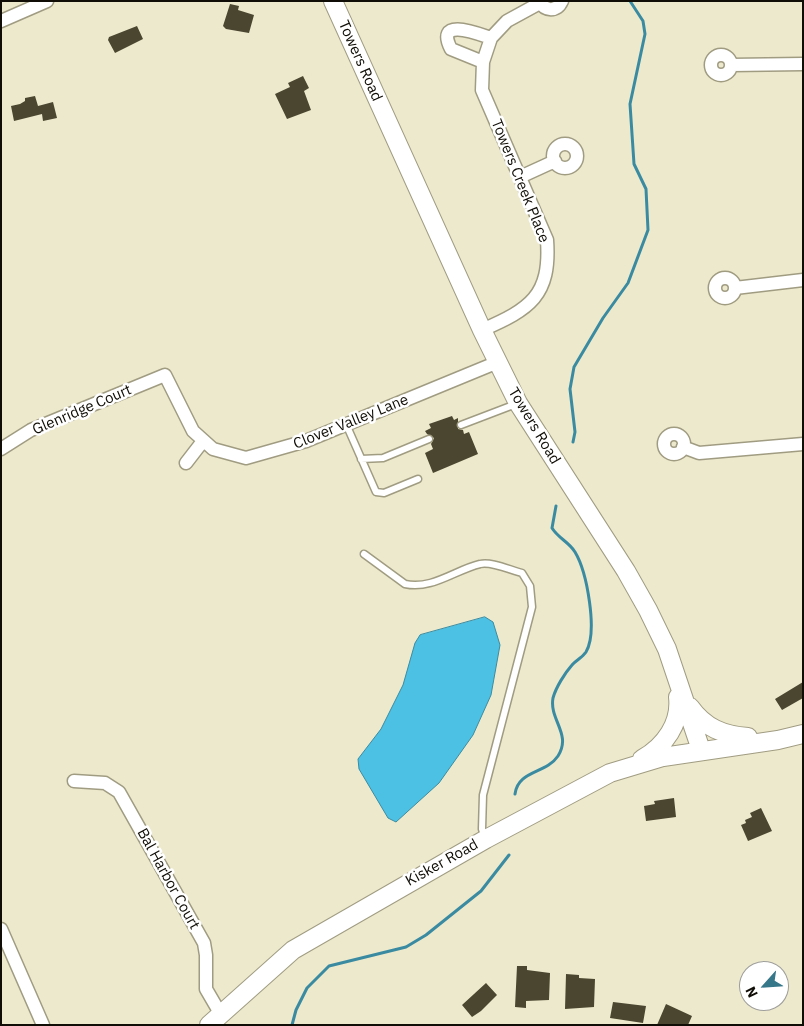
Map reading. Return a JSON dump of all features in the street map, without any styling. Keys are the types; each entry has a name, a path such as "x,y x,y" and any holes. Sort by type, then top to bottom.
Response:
{"main road":[{"name":"Towers Road","path":"333,1 482,330 518,403 626,570 648,610 667,649 701,750"},
{"path":"629,766 655,750 668,736 676,723 679,707 675,674"},
{"path":"682,696 704,723 720,733 778,740"},
{"path":"701,750 778,740 803,734"},
{"name":"Kisker Road","path":"215,1019 293,950 486,839 610,773 629,766 701,750"}],"street":[{"path":"1,21 47,1"},
{"name":"Towers Creek Place","path":"482,330 512,317 530,304 543,286 549,264 548,240 482,90 483,62 491,38 507,21 540,2 551,10 558,7 562,1"},
{"path":"483,62 451,49 447,42 448,35 452,30 462,28 491,38"},
{"path":"731,65 803,64"},
{"path":"520,177 555,161"},
{"path":"735,288 803,280"},
{"name":"Clover Valley Lane","path":"165,375 187,423 203,441 221,452 246,458 306,441 498,362"},
{"name":"Glenridge Court","path":"1,449 31,430 165,375"},
{"path":"186,464 203,441"},
{"path":"683,447 699,453 803,444"},
{"name":"Bal Harbor Court","path":"74,781 105,783 119,792 204,943 206,989 215,1019"},
{"path":"1,929 44,1025"}],"lane":[{"path":"461,425 518,403"},
{"path":"346,424 376,492 384,493 418,479"},
{"path":"361,459 383,458 429,439"},
{"path":"364,554 405,584 412,585 446,577 482,563 522,574 530,586 532,607 483,795 482,830 486,839"}],"water":[{"path":"485,617 493,622 500,645 491,695 473,735 439,783 396,822 388,818 359,769 358,759 381,729 403,685 415,643 420,635"}],"building":[{"path":"230,4 239,6 238,10 254,15 249,33 226,29 223,26"},
{"path":"137,26 143,39 115,53 108,40 109,37"},
{"path":"303,76 309,88 304,91 311,110 287,119 275,94 290,87 288,83"},
{"path":"35,96 38,106 53,102 57,118 43,121 42,114 14,121 11,106 20,104 25,101 25,98"},
{"path":"452,416 454,420 458,418 458,429 463,430 464,434 469,432 478,454 433,473 425,453 433,449 431,444 434,438 425,431 431,428 429,424"},
{"path":"803,682 803,698 782,710 775,699"},
{"path":"674,798 676,817 646,821 644,806 655,804 654,801"},
{"path":"761,808 772,831 748,841 741,825 746,823 745,820 752,817 750,813"},
{"path":"517,966 527,966 527,970 550,973 549,1000 526,1001 526,1008 515,1007"},
{"path":"566,974 579,975 579,978 595,979 594,1007 565,1009"},
{"path":"486,983 497,995 472,1017 462,1005"},
{"path":"613,1002 646,1006 643,1023 610,1018"},
{"path":"666,1004 692,1016 688,1025 657,1025"}],"waterway":[{"path":"573,442 575,432 570,389 574,367 603,318 628,283 648,230 646,189 634,164 630,104 645,34 643,21 630,1"},
{"path":"515,794 521,780 553,762 562,748 562,734 554,713 553,698 564,676 586,652 591,631 590,602 579,561 570,545 557,535 552,528 556,506"},
{"path":"292,1025 296,1010 307,988 329,966 406,947 426,935 481,891 509,855"}]}
